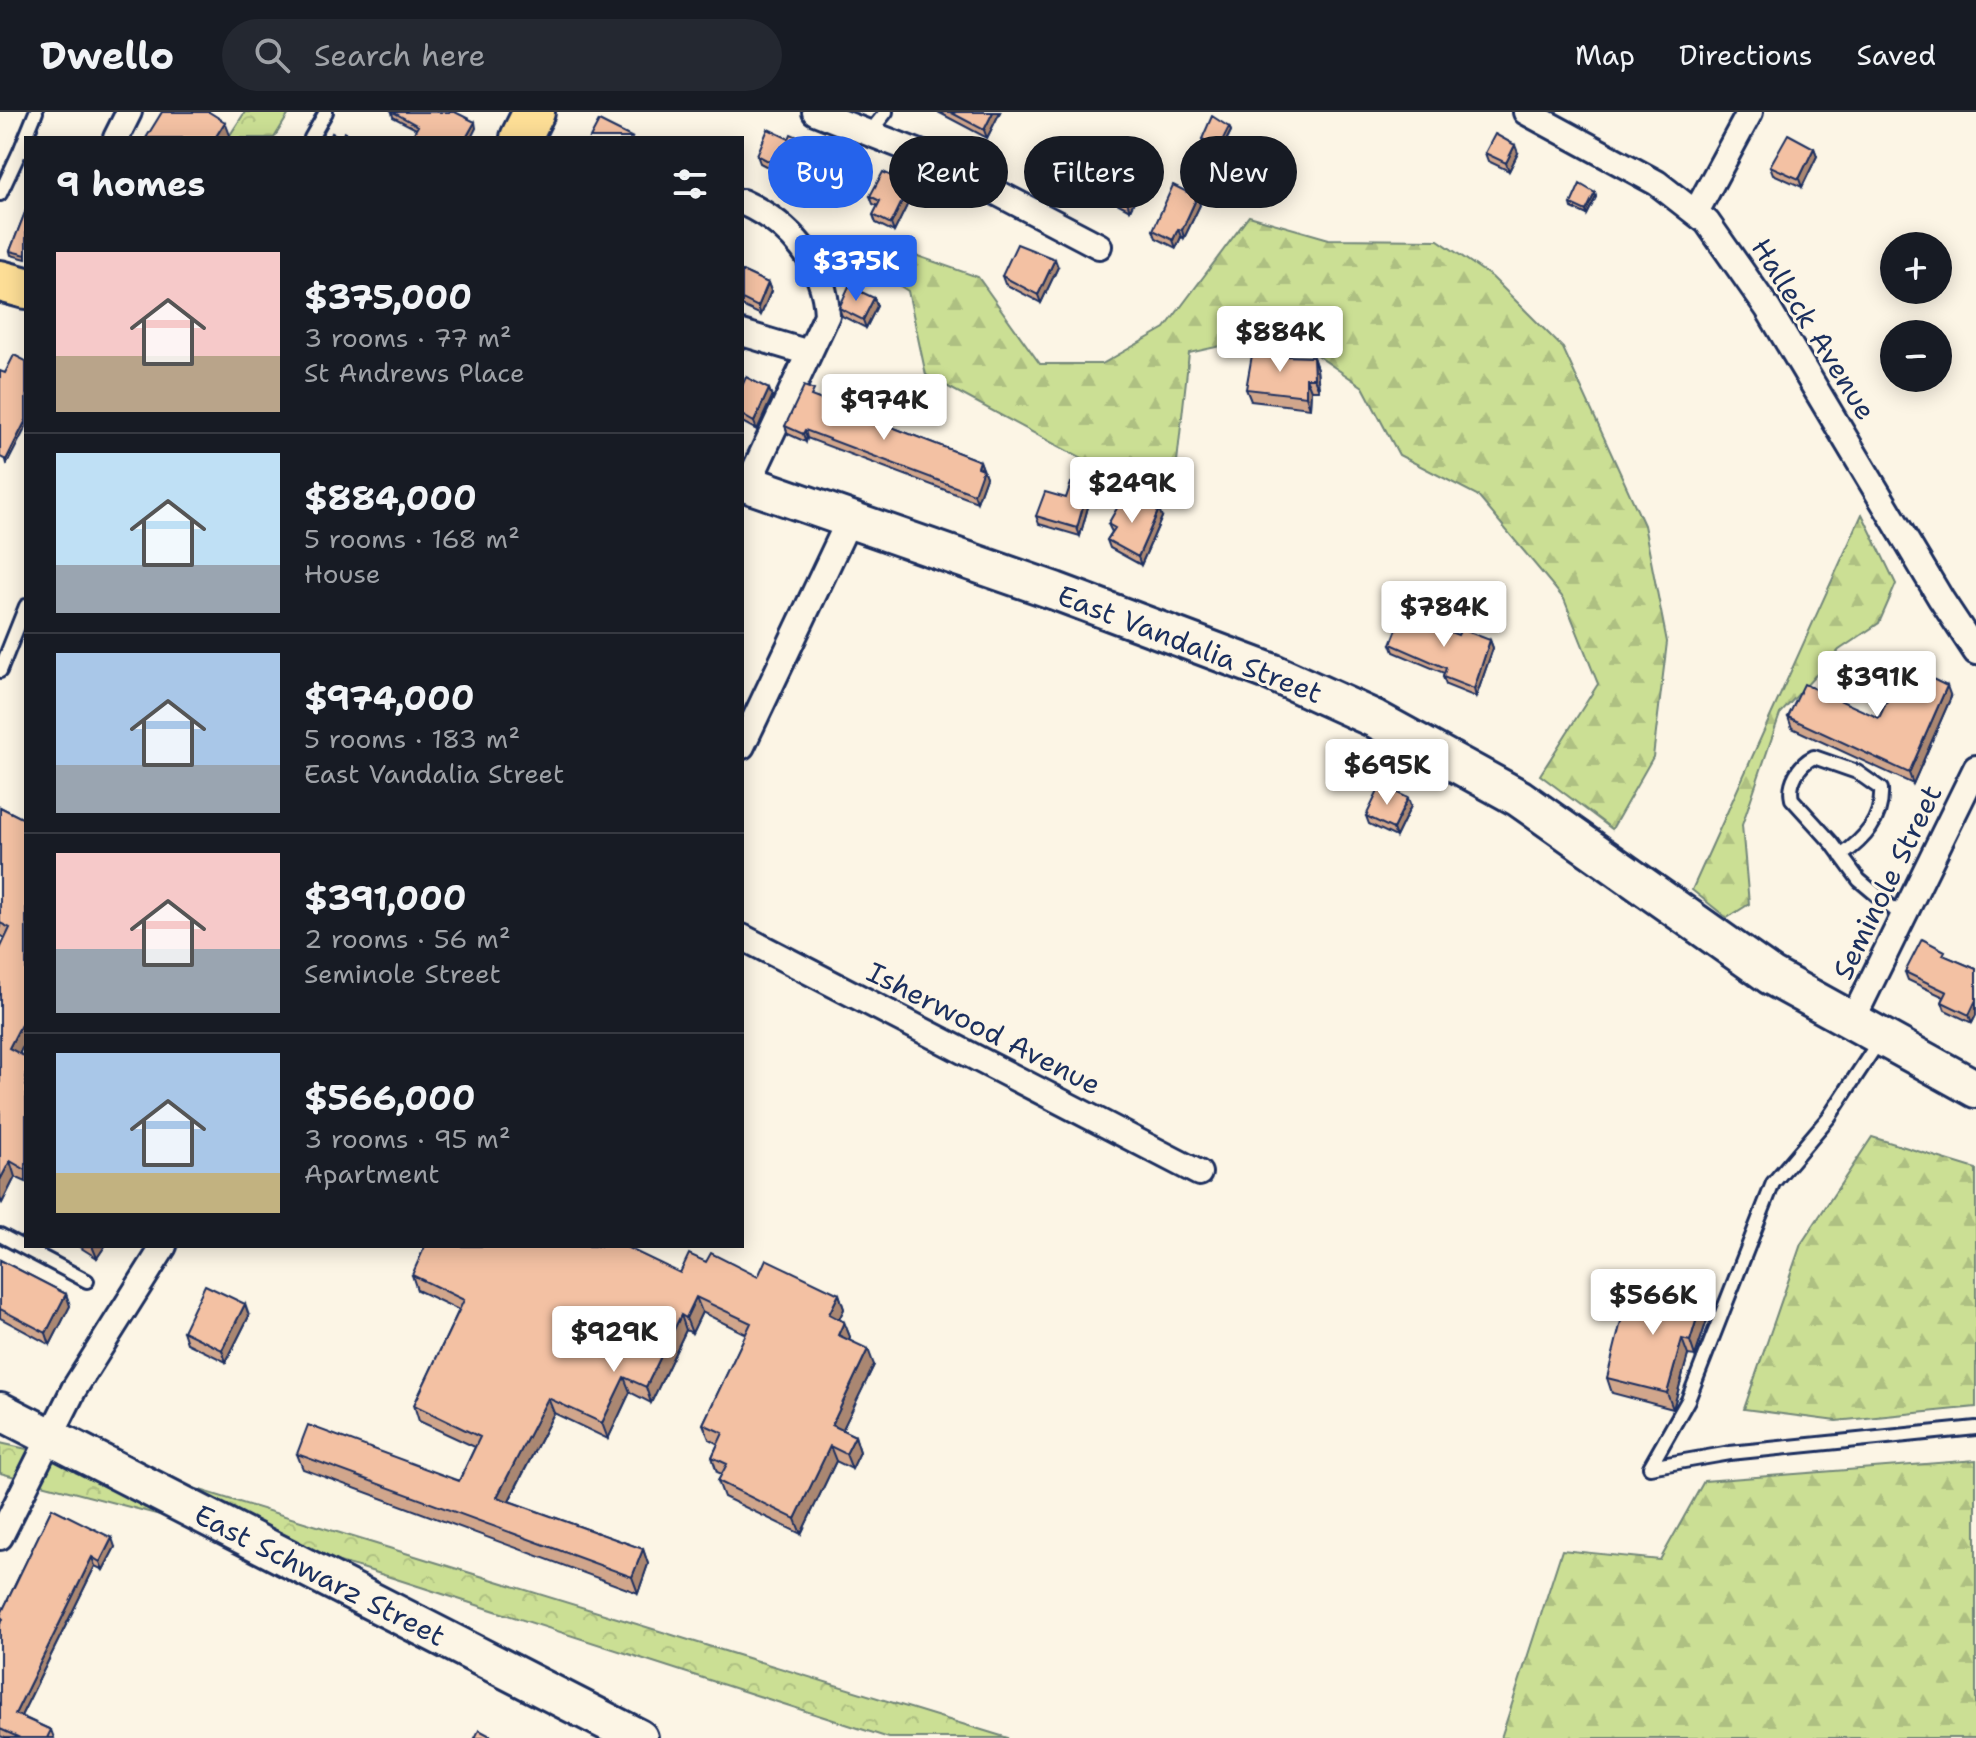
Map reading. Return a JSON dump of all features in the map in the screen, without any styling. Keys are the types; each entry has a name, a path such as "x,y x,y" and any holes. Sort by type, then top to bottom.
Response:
{"main road":[{"path":"522,136 534,112"},
{"name":"East Vandalia Street","path":"745,483 850,518 1271,672 1375,719 1519,798 1701,929 1866,1030 1976,1089"},
{"name":"East Schwarz Street","path":"0,1411 602,1724 639,1738"}],"street":[{"path":"117,136 129,112"},
{"path":"815,112 925,155 1099,246"},
{"path":"1696,212 1750,112"},
{"name":"Halleck Avenue","path":"1541,116 1657,183 1696,212 1726,245 1976,652"},
{"path":"744,203 788,233 817,266 826,290 827,315 745,483"},
{"path":"744,334 809,353"},
{"path":"744,742 850,518"},
{"name":"Seminole Street","path":"1866,1030 1903,917 1976,768"},
{"name":"Isherwood Avenue","path":"744,938 1199,1173"},
{"path":"0,1537 74,1389 163,1248"}],"lane":[{"path":"28,136 36,112"},
{"path":"312,136 326,112"},
{"path":"870,132 886,112"},
{"path":"0,194 23,151"},
{"path":"0,671 24,611"},
{"path":"1841,856 1870,830 1879,810 1881,789 1857,772 1814,757 1807,760 1794,778 1790,790 1792,799 1859,880 1903,917"},
{"path":"1866,1030 1829,1117 1773,1183 1688,1400 1650,1467 1730,1453 1976,1428"},
{"path":"0,1235 24,1248"},
{"path":"25,1248 87,1281"}],"green space":[{"path":"245,112 290,112 275,136 229,136"},
{"path":"1249,216 1329,239 1438,240 1492,277 1563,348 1644,525 1667,642 1653,757 1612,829 1540,775 1598,684 1564,599 1477,495 1399,455 1363,387 1283,332 1189,353 1177,462 1108,473 926,375 908,291 844,249 892,247 978,277 1040,364 1102,364 1165,328"},
{"path":"1862,514 1896,584 1879,623 1839,650 1780,714 1742,825 1749,904 1727,918 1692,890"},
{"path":"1872,1137 1976,1169 1976,1407 1836,1421 1744,1409 1801,1244"},
{"path":"0,1443 174,1482 1008,1738 889,1738 362,1568 0,1473"},
{"path":"1976,1460 1976,1738 1501,1738 1562,1550 1660,1560 1704,1481"}],"building":[{"path":"162,112 209,112 225,122 216,136 147,136"},
{"path":"393,112 455,112 475,122 467,136 412,136 418,126"},
{"path":"950,112 993,112 984,130"},
{"path":"1212,116 1229,127 1224,136 1203,136"},
{"path":"599,121 629,136 591,136"},
{"path":"768,129 783,136 768,136 768,161 757,155"},
{"path":"1495,134 1515,145 1506,163 1485,153"},
{"path":"1788,134 1814,148 1799,179 1770,166"},
{"path":"883,172 889,175 889,208 899,208 891,224 873,215 880,201 873,198 873,190"},
{"path":"1580,184 1595,193 1586,211 1571,204"},
{"path":"1173,185 1180,188 1180,208 1192,208 1182,230 1178,229 1173,240 1153,230"},
{"path":"24,215 24,254 10,251"},
{"path":"1017,244 1055,259 1038,295 1002,276"},
{"path":"744,272 768,283 758,307 744,300"},
{"path":"849,286 874,298 863,320 839,308"},
{"path":"14,355 24,360 24,424 6,460 0,457 0,371 5,373"},
{"path":"1252,355 1313,357 1314,378 1306,378 1306,396 1246,389"},
{"path":"746,377 769,389 754,422 744,416"},
{"path":"804,386 814,390 811,396 980,461 978,467 983,469 974,494 805,430 803,434 785,426"},
{"path":"1071,483 1088,488 1077,528 1036,516 1045,492 1066,498"},
{"path":"1129,497 1159,509 1138,557 1107,540 1115,528 1108,524 1120,503 1125,505"},
{"path":"1403,614 1458,635 1461,629 1490,640 1474,689 1443,677 1446,668 1391,644"},
{"path":"1904,665 1947,686 1909,773 1788,717 1804,684 1879,718"},
{"path":"1381,785 1408,798 1393,829 1366,816"},
{"path":"0,807 24,819 24,1019 9,1048 24,1056 24,1169 10,1161 0,1180 0,949 10,928 0,923"},
{"path":"1922,939 1945,951 1943,955 1976,969 1976,1000 1969,1015 1942,1002 1947,992 1905,972"},
{"path":"424,1248 628,1248 680,1273 689,1254 706,1262 711,1253 758,1277 766,1259 839,1294 829,1314 844,1322 838,1335 868,1349 832,1425 855,1436 846,1454 830,1446 795,1519 718,1481 727,1464 712,1457 723,1433 703,1424 751,1323 696,1297 686,1318 681,1315 646,1387 624,1377 602,1423 548,1398 497,1497 643,1549 632,1577 297,1454 308,1425 459,1481 480,1437 414,1405 464,1300 412,1275"},
{"path":"0,1260 66,1294 46,1333 0,1309"},
{"path":"205,1285 245,1304 222,1350 183,1331"},
{"path":"1660,1288 1703,1298 1690,1341 1682,1339 1667,1393 1607,1378 1629,1289 1658,1297"},
{"path":"52,1508 112,1538 100,1562 92,1557 15,1714 51,1730 47,1738 20,1738 0,1729 0,1624 3,1619 0,1616"},
{"path":"479,1730 494,1738 475,1738"}]}
